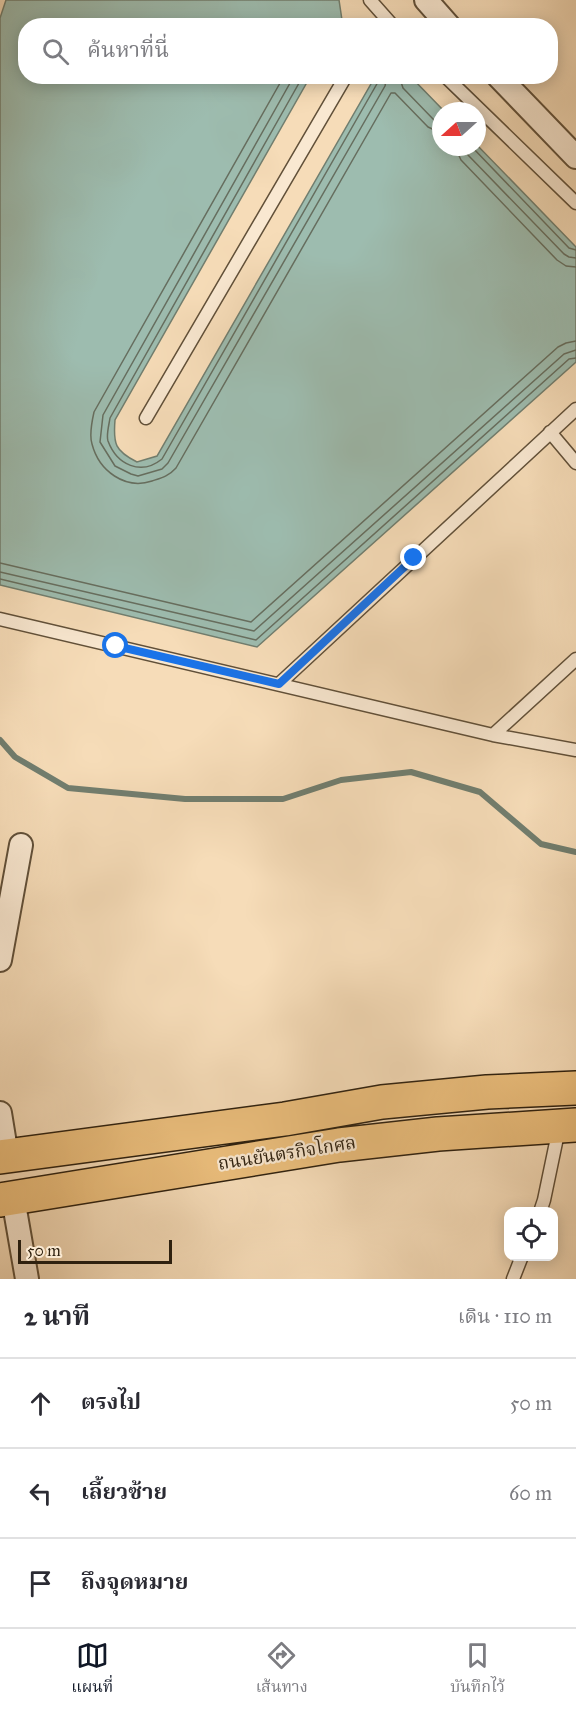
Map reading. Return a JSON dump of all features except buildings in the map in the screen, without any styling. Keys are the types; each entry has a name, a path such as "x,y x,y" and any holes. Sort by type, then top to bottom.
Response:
{"highway":[{"name":"ถนนยันตรกิจโกศล","path":"3,1156 274,1120 382,1102 487,1092 576,1088"},
{"name":"ถนนยันตรกิจโกศล","path":"7,1199 339,1145 438,1134 568,1125"}],"street":[{"path":"426,0 442,18"},
{"path":"506,84 576,157"},
{"path":"0,960 21,845"},
{"path":"0,1113 3,1156"},
{"path":"7,1199 27,1279"}],"lane":[{"path":"370,0 386,18"},
{"path":"380,18 382,14"},
{"path":"146,418 341,84"},
{"path":"453,84 576,203"},
{"path":"279,684 576,409"},
{"path":"550,432 576,463"},
{"path":"0,619 493,735 576,750"},
{"path":"493,735 576,659"},
{"path":"542,1207 568,1125"},
{"path":"513,1279 520,1261"}],"water":[{"path":"6,0 339,0 342,18 18,18 18,84 306,84 115,420 114,435 117,446 124,454 137,462 157,456 371,84 418,84 435,102 432,102 432,156 486,154 576,247 576,362 257,647 0,585 0,18"}],"waterway":[{"path":"0,740 15,757 68,788 185,799 283,799 341,780 411,772 480,792 541,844 576,852"}],"route":[{"path":"116,646 279,684 414,558"}]}
